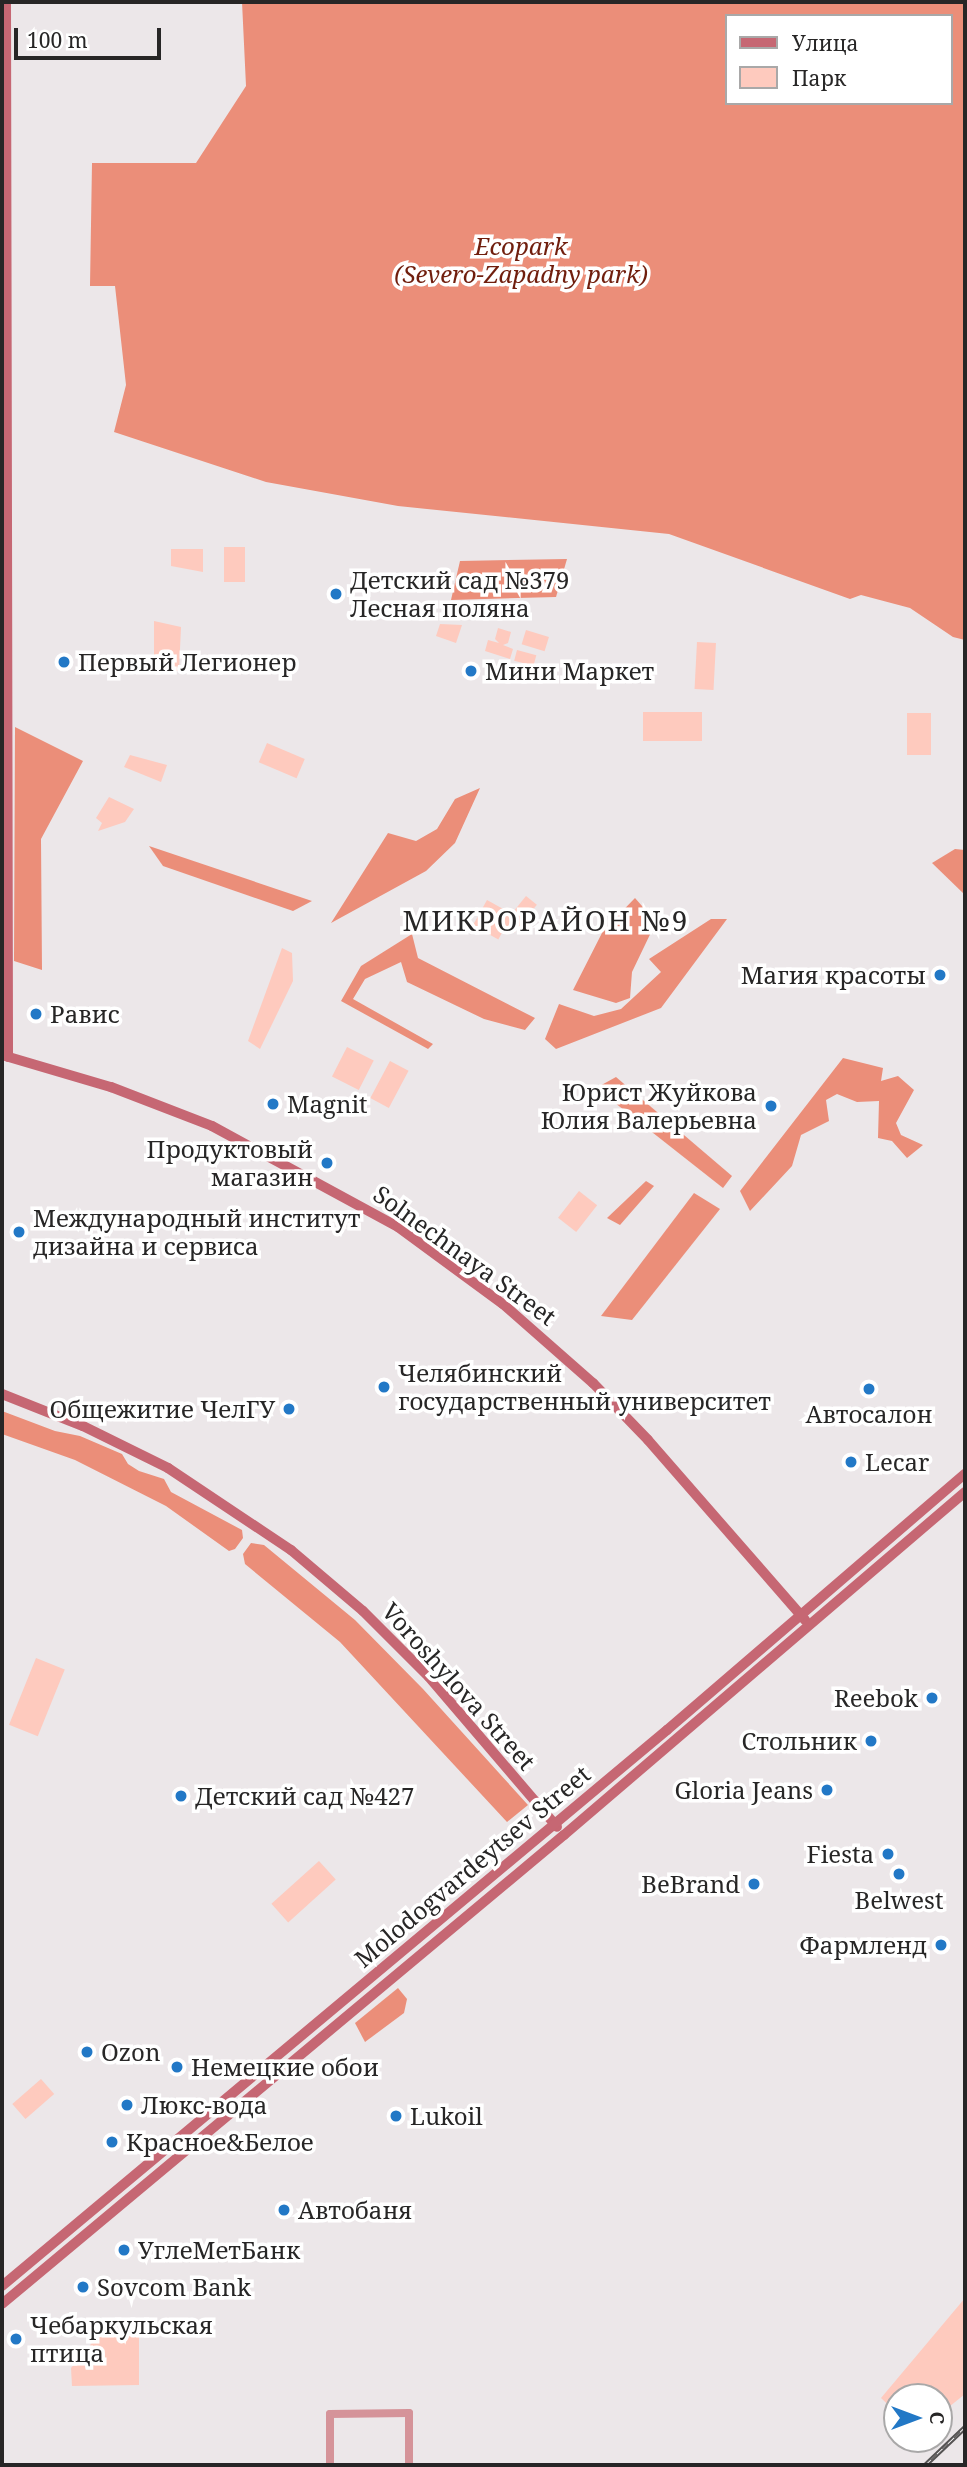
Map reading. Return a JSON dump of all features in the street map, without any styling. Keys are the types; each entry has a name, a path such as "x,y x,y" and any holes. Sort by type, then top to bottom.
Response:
{"street":[{"path":"5,1056 6,2"},
{"name":"Solnechnaya Street","path":"5,1056 111,1087 212,1126 398,1227 503,1304 593,1384 648,1440 809,1625"},
{"name":"Voroshylova Street","path":"2,1394 83,1426 168,1468 290,1549 363,1611 429,1677 564,1835"},
{"name":"Molodogvardeytsev Street","path":"2,2286 801,1616 965,1474"},
{"name":"Molodogvardeytsev Street","path":"2,2304 523,1870 965,1492"},
{"path":"513,1858 523,1870"},
{"path":"244,2084 252,2094"},
{"path":"330,2465 330,2414 409,2413 409,2465"}],"green space":[{"name":"Ecopark (Severo-Zapadny park)","path":"242,2 965,2 965,640 953,637 910,608 861,595 850,599 669,534 398,506 266,482 114,432 126,385 115,286 90,286 92,163 196,163 246,86"},
{"path":"224,547 245,547 245,582 224,582"},
{"path":"171,549 203,549 203,572 171,566"},
{"path":"567,559 556,597 451,600 460,561"},
{"path":"154,621 181,627 179,671 154,670"},
{"path":"440,624 462,625 456,643 436,636"},
{"path":"498,628 511,632 508,643 503,645 513,649 510,659 485,651 488,640 499,643 495,639"},
{"path":"526,630 549,637 545,651 522,644"},
{"path":"697,642 716,643 714,690 695,689"},
{"path":"517,650 536,655 533,666 514,661"},
{"path":"643,712 702,712 702,741 643,741"},
{"path":"907,713 931,713 931,755 907,755"},
{"path":"15,727 83,761 41,839 42,970 14,961"},
{"path":"267,743 305,759 297,778 259,762"},
{"path":"130,755 167,765 161,782 124,767"},
{"path":"480,788 455,843 426,871 331,923 388,833 416,841 437,829 455,799"},
{"path":"109,797 134,809 125,822 98,831 102,823 96,818"},
{"path":"149,846 312,901 293,911 163,866"},
{"path":"955,849 965,850 965,895 932,863"},
{"path":"526,896 537,905 514,933 503,924"},
{"path":"635,898 656,922 632,972 630,998 616,1003 573,990 603,931"},
{"path":"487,900 512,914 498,939 473,925"},
{"path":"711,919 727,919 661,1008 556,1049 545,1039 559,1004 594,1016 621,1009 661,972 649,959"},
{"path":"412,934 418,958 535,1018 525,1030 484,1019 407,982 401,962 365,979 353,999 433,1044 428,1049 341,1001 361,966"},
{"path":"282,948 292,953 293,981 260,1049 248,1041"},
{"path":"347,1047 374,1061 359,1090 332,1076"},
{"path":"843,1058 883,1068 881,1081 898,1076 914,1090 896,1123 901,1135 923,1145 907,1158 892,1141 878,1138 879,1101 857,1102 837,1094 826,1100 829,1121 801,1135 792,1166 750,1211 740,1191"},
{"path":"390,1061 409,1071 389,1108 370,1098"},
{"path":"616,1077 732,1176 723,1188 596,1088"},
{"path":"646,1181 654,1186 620,1225 607,1218"},
{"path":"579,1191 597,1205 576,1232 558,1218"},
{"path":"694,1193 720,1209 632,1320 601,1316"},
{"path":"2,1411 55,1431 80,1436 122,1454 128,1464 139,1471 164,1479 171,1492 242,1530 243,1538 235,1549 229,1551 166,1506 75,1460 2,1434"},
{"path":"251,1543 264,1545 355,1620 423,1689 528,1805 507,1822 340,1642 245,1564 243,1554"},
{"path":"36,1658 65,1670 38,1736 9,1725"},
{"path":"319,1861 336,1880 288,1922 271,1904"},
{"path":"398,1988 407,1999 404,2013 365,2042 355,2023"},
{"path":"41,2079 54,2094 25,2119 12,2104"},
{"path":"965,2298 965,2394 953,2404 953,2383 894,2383"},
{"path":"101,2332 139,2332 139,2385 72,2386 71,2368"}],"railway":[{"path":"925,2465 965,2427"}],"place":[{"name":"Детский сад №379 Лесная поляна","path":"336,594"},
{"name":"Первый Легионер","path":"64,662"},
{"name":"Мини Маркет","path":"471,671"},
{"name":"Магия красоты","path":"940,975"},
{"name":"Равис","path":"36,1014"},
{"name":"Magnit","path":"273,1104"},
{"name":"Юрист Жуйкова Юлия Валерьевна","path":"771,1106"},
{"name":"Продуктовый магазин","path":"327,1163"},
{"name":"Международный институт дизайна и сервиса","path":"19,1232"},
{"name":"Челябинский государственный университет","path":"384,1387"},
{"name":"Автосалон","path":"869,1389"},
{"name":"Общежитие ЧелГУ","path":"289,1409"},
{"name":"Lecar","path":"851,1462"},
{"name":"Reebok","path":"932,1698"},
{"name":"Стольник","path":"871,1741"},
{"name":"Gloria Jeans","path":"827,1790"},
{"name":"Детский сад №427","path":"181,1796"},
{"name":"Fiesta","path":"888,1854"},
{"name":"Belwest","path":"899,1874"},
{"name":"BeBrand","path":"754,1884"},
{"name":"Фармленд","path":"941,1945"},
{"name":"Ozon","path":"87,2052"},
{"name":"Немецкие обои","path":"177,2067"},
{"name":"Люкс-вода","path":"127,2105"},
{"name":"Lukoil","path":"396,2116"},
{"name":"Красное&Белое","path":"112,2142"},
{"name":"Автобаня","path":"284,2210"},
{"name":"УглеМетБанк","path":"124,2250"},
{"name":"Sovcom Bank","path":"83,2287"},
{"name":"Чебаркульская птица","path":"16,2339"}],"district":[{"name":"МИКРОРАЙОН №9","path":"546,920"}]}
